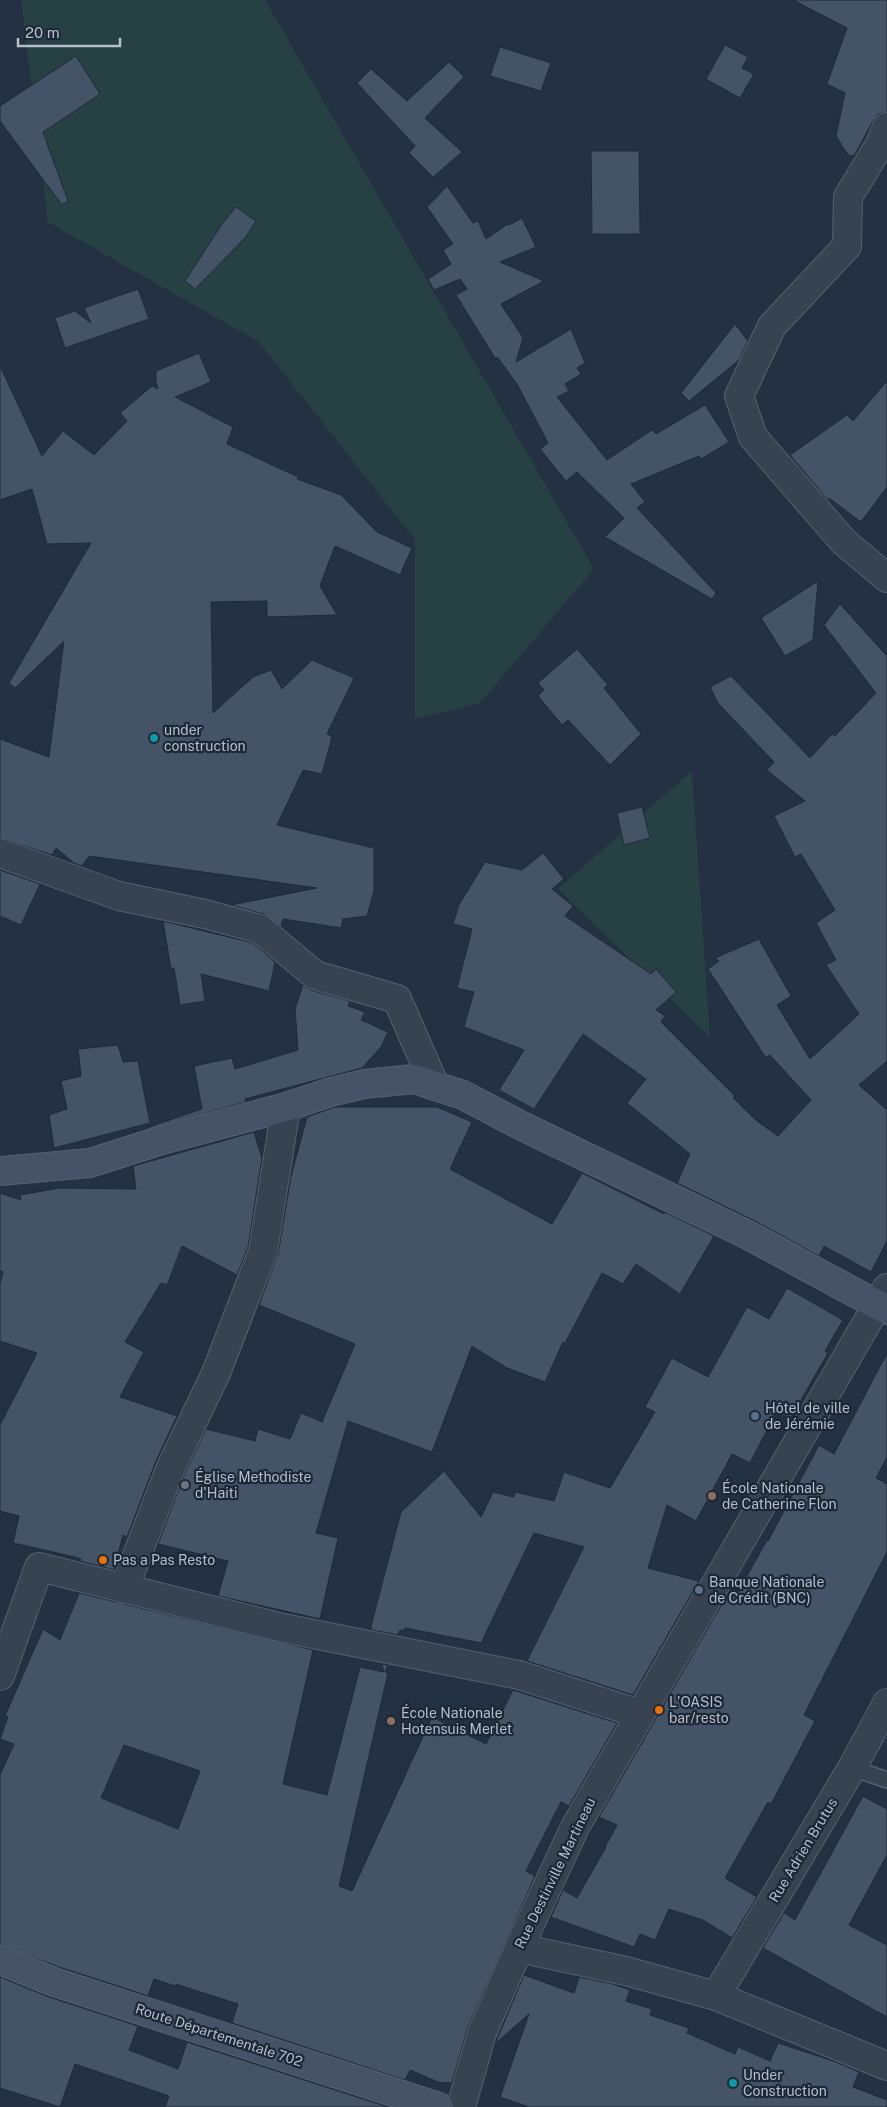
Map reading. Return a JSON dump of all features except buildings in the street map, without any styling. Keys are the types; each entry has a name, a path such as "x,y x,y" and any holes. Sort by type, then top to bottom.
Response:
{"street":[{"path":"887,127 879,146 848,197 847,246 772,326 739,396 753,437 844,542 887,578"},
{"path":"0,853 120,896 205,914 260,929 315,975 397,999 435,1086"},
{"path":"0,1171 90,1163 162,1140 332,1092 364,1084 414,1079 463,1095 529,1129 884,1301"},
{"path":"124,1589 171,1467 216,1373 263,1251 286,1106"},
{"name":"Rue Destinville Martineau","path":"461,2107 482,2033 575,1827 884,1301"},
{"path":"0,1676 39,1567 283,1628 519,1675 640,1714"},
{"name":"Rue Adrien Brutus","path":"716,1996 852,1768 887,1703"},
{"path":"519,1948 626,1971 716,1996 887,2066"},
{"name":"Route Départementale 702","path":"0,1960 54,1982 439,2107"}],"lane":[{"path":"852,1768 887,1780"}],"green space":[{"path":"21,0 265,0 594,569 480,703 415,719 415,540 259,342 48,222"},
{"path":"692,771 710,1037 558,889"}],"place":[{"name":"under construction","path":"154,738"},
{"name":"Hôtel de ville de Jérémie","path":"755,1416"},
{"name":"Église Methodiste d'Haiti","path":"185,1485"},
{"name":"École Nationale de Catherine Flon","path":"712,1496"},
{"name":"Pas a Pas Resto","path":"103,1560"},
{"name":"Banque Nationale de Crédit (BNC)","path":"699,1590"},
{"name":"L'OASIS bar/resto","path":"659,1710"},
{"name":"École Nationale Hotensuis Merlet","path":"391,1721"},
{"name":"Under Construction","path":"733,2083"}]}
